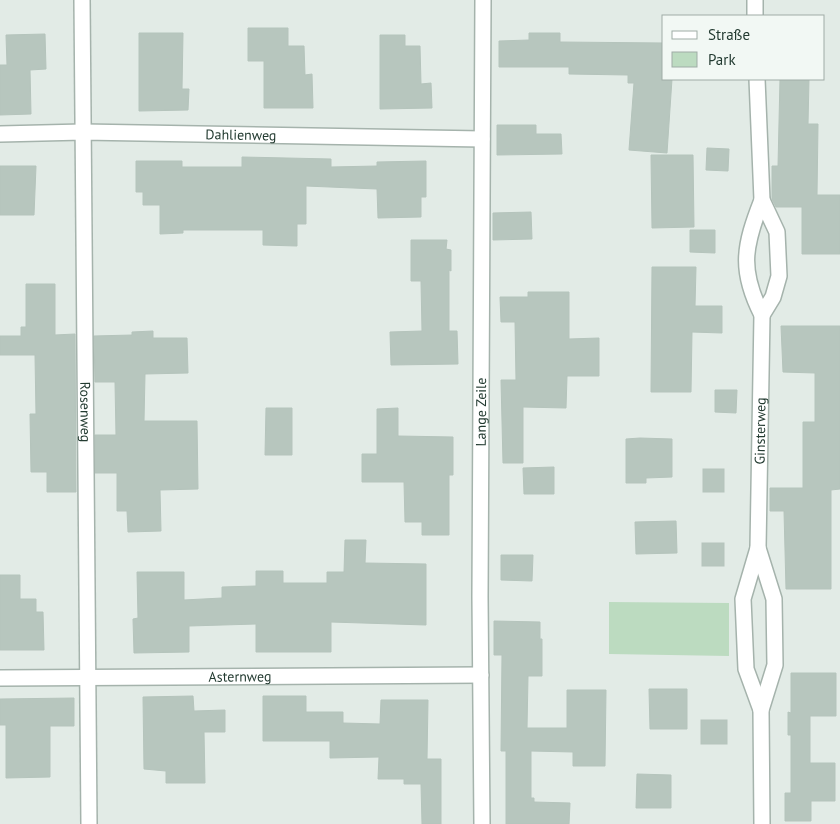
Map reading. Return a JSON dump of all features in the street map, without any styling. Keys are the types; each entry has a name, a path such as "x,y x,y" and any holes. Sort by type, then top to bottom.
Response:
{"street":[{"name":"Rosenweg","path":"82,0 90,677 89,824"},
{"name":"Lange Zeile","path":"482,0 482,824"},
{"path":"755,0 755,15"},
{"name":"Ginsterweg","path":"758,80 762,200 777,232 779,276 773,297 762,315"},
{"name":"Dahlienweg","path":"0,134 83,132 482,139"},
{"name":"Ginsterweg","path":"761,710 746,668 744,598 758,548 762,315 747,280 748,235 762,200"},
{"name":"Ginsterweg","path":"758,548 774,599 775,646 775,665 761,710 762,824"},
{"name":"Asternweg","path":"0,678 481,675"}],"green space":[{"path":"609,602 729,603 729,656 609,654"}],"building":[{"path":"248,28 288,28 288,46 304,46 305,75 312,74 313,108 264,108 264,61 248,61"},
{"path":"139,33 183,33 182,89 189,89 188,110 139,111"},
{"path":"529,33 560,33 560,42 662,43 662,80 672,80 667,153 629,150 634,83 628,83 628,75 569,74 569,67 499,67 499,41 529,40"},
{"path":"45,34 46,69 30,70 31,114 0,115 0,65 7,65 6,35"},
{"path":"380,35 405,35 405,46 420,46 421,84 431,83 432,108 380,109"},
{"path":"780,80 809,80 808,124 818,124 817,195 840,195 840,254 802,254 802,207 776,207 772,199 772,166 778,166"},
{"path":"497,125 536,125 536,134 561,134 562,154 497,155"},
{"path":"707,148 729,149 728,171 706,170"},
{"path":"651,155 693,155 694,227 652,228"},
{"path":"242,157 331,159 331,167 377,166 377,162 426,161 426,197 421,197 421,217 378,218 377,189 306,186 306,224 297,224 297,246 263,245 263,230 183,230 183,233 160,234 160,205 143,205 143,192 136,192 136,161 182,161 182,167 242,167"},
{"path":"0,166 36,166 34,215 0,215"},
{"path":"531,212 532,239 493,240 493,213"},
{"path":"690,230 715,230 715,253 690,252"},
{"path":"411,240 447,240 446,249 451,250 451,271 449,270 449,331 457,331 458,364 391,365 390,332 422,331 421,281 411,281"},
{"path":"652,267 696,267 695,306 722,306 722,333 692,332 691,392 651,392"},
{"path":"26,284 55,284 55,335 75,334 76,492 47,492 47,472 31,472 30,414 36,414 35,355 0,355 0,336 21,336 21,327 26,327"},
{"path":"528,292 569,292 569,339 599,338 599,376 567,376 566,408 523,407 523,463 503,463 501,380 516,380 515,322 501,322 500,297 528,297"},
{"path":"781,326 840,326 840,489 831,490 831,589 786,589 784,511 770,511 770,488 803,488 803,422 815,422 815,373 783,372"},
{"path":"153,331 153,338 187,338 188,373 145,374 144,421 197,421 198,489 160,490 161,531 128,532 127,511 117,511 117,473 95,473 95,435 116,435 115,382 95,382 94,336 132,335 132,332"},
{"path":"715,390 737,390 736,413 715,412"},
{"path":"266,408 292,408 292,455 265,455"},
{"path":"398,408 398,436 453,437 453,475 449,475 449,535 422,535 422,522 405,522 404,482 362,482 362,454 377,454 377,409"},
{"path":"626,439 672,439 672,477 646,478 646,483 626,483"},
{"path":"554,467 554,494 524,494 523,468"},
{"path":"703,469 724,469 724,492 703,492"},
{"path":"676,521 677,553 636,554 635,522"},
{"path":"345,540 366,540 365,563 426,564 426,625 331,622 331,652 256,652 256,624 189,626 189,652 134,653 133,619 138,618 137,572 184,572 184,600 222,598 222,587 256,586 256,571 283,571 283,583 327,583 327,572 344,572"},
{"path":"702,543 724,543 724,566 702,566"},
{"path":"501,555 533,555 532,581 501,580"},
{"path":"0,575 20,575 20,599 36,599 36,612 43,612 44,650 0,650"},
{"path":"494,621 540,622 542,676 528,676 527,728 567,728 567,690 606,690 605,766 573,766 573,752 531,751 531,798 534,798 534,802 570,803 569,824 506,824 506,751 501,751 502,655 494,655"},
{"path":"791,673 836,673 836,716 810,716 810,763 835,763 835,801 811,801 811,821 785,821 785,793 791,793 791,735 788,735 788,712 791,713"},
{"path":"649,689 687,689 687,729 650,729"},
{"path":"193,696 194,711 225,710 225,732 204,732 205,783 166,783 166,771 144,769 143,697"},
{"path":"263,696 306,696 306,712 343,712 343,723 380,724 381,700 428,700 427,759 441,759 441,824 422,824 421,784 404,784 404,779 378,779 379,757 330,758 330,741 263,741"},
{"path":"74,698 74,726 50,726 50,777 6,778 6,725 0,725 0,699"},
{"path":"701,720 727,720 727,744 701,744"},
{"path":"637,774 671,775 671,808 636,808"}]}
